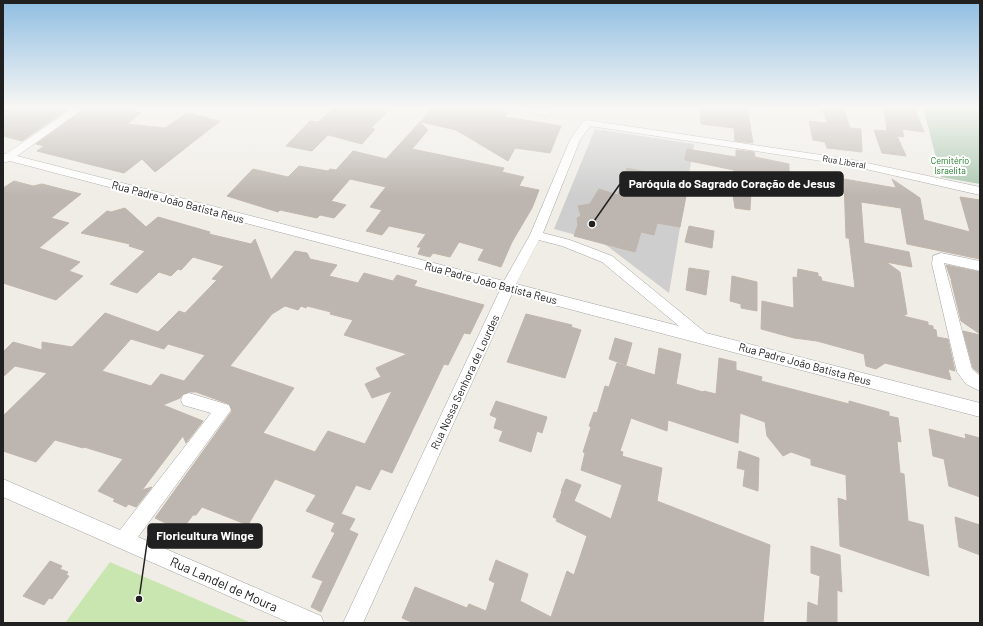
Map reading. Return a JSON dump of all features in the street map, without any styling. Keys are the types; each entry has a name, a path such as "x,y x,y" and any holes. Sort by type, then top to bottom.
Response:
{"street":[{"path":"5,158 37,136"},
{"name":"Rua Nossa Senhora de Lourdes","path":"353,623 508,287 536,235 578,136"},
{"name":"Rua Liberal","path":"675,136 848,162 980,191"},
{"name":"Rua Padre João Batista Reus","path":"5,158 980,410"},
{"path":"536,235 566,243 607,259 703,338"},
{"path":"980,266 941,258 938,259 965,372 971,379 980,384"},
{"path":"124,540 223,410 189,400"},
{"name":"Rua Landel de Moura","path":"3,488 314,623"}],"shaded area":[{"path":"592,136 643,136 694,144 669,293 602,242 554,229"}],"green space":[{"name":"Cemitério Israelita","path":"931,136 980,136 980,184 941,177"},
{"path":"110,562 249,622 65,623"}],"building":[{"path":"4,136 29,136 22,141"},
{"path":"47,136 201,136 155,172 142,159 124,173 37,151 44,146 36,144"},
{"path":"295,136 327,136 312,151 286,146"},
{"path":"333,136 369,136 362,144"},
{"path":"407,136 423,136 412,149 504,168 502,172 524,177 519,186 539,190 532,208 512,242 501,267 478,260 484,249 459,242 450,257 433,253 430,257 418,254 421,247 417,247 426,234 389,226 382,235 366,231 382,210 370,207 386,187 350,179 331,201 346,205 334,218 320,215 317,218 280,210 278,212 227,196 253,169 288,177 299,166 328,171 330,169 336,170 353,151 386,159"},
{"path":"466,136 557,136 550,153 515,148 508,161"},
{"path":"735,136 752,136 753,143 735,141"},
{"path":"812,136 861,136 862,152 827,148 825,142 813,140"},
{"path":"876,136 897,136 906,156 882,153"},
{"path":"687,149 736,157 736,150 754,152 755,157 789,164 789,180 752,173 750,210 735,208 732,188 734,170 685,160"},
{"path":"627,168 689,181 680,227 657,223 654,235 641,232 635,252 574,236 578,225 577,218 581,216 578,206 590,204 599,189 618,195"},
{"path":"844,179 896,188 892,179 920,198 924,220 970,232 960,197 980,200 980,259 907,244 901,208 861,202 864,243 909,252 912,267 886,262 900,272 907,314 903,316 928,322 928,325 933,326 933,329 936,330 937,337 948,339 955,371 948,369 951,380 885,363 876,369 866,366 864,354 817,341 794,338 761,329 762,301 794,308 793,277 797,278 798,269 818,273 818,276 821,277 822,281 855,288 849,238 846,238"},
{"path":"14,181 33,186 42,184 81,194 51,218 69,223 39,248 80,262 69,271 83,276 56,300 3,283 3,188"},
{"path":"125,208 146,227 158,217 210,232 209,234 251,244 255,239 271,280 295,251 307,253 310,259 337,265 329,276 358,283 364,273 393,281 397,275 417,281 414,286 484,305 470,334 464,333 448,365 444,364 392,473 381,469 370,490 356,485 341,514 355,519 349,530 358,534 321,612 311,607 323,581 312,577 335,533 331,531 335,523 306,511 316,495 275,479 248,525 202,507 196,515 193,515 184,527 180,526 178,529 155,518 232,411 229,404 196,392 189,392 183,394 180,398 163,405 203,421 186,443 183,436 142,490 152,487 136,507 128,504 126,507 113,501 115,499 98,491 123,459 55,440 36,462 3,451 3,416 47,373 15,366 3,377 3,352 13,342 42,350 42,342 72,347 105,313 158,332 179,311 185,313 217,280 212,279 224,266 193,257 181,270 178,269 171,276 159,272 137,293 110,284 145,251 129,246 130,244 81,233 107,211 111,212","holes":["285,306 298,310 301,306 306,308 307,306 331,312 330,314 353,320 344,335 407,354 376,368 381,377 365,384 372,398 392,391 365,444 328,431 315,452 263,433 294,388 230,366 272,314","131,339 164,349 168,344 205,355 184,381 161,374 151,386 102,371"]},
{"path":"689,226 714,231 712,248 685,242"},
{"path":"946,265 980,272 980,334 961,321 952,279"},
{"path":"689,268 709,271 706,295 686,290"},
{"path":"732,276 757,282 757,311 741,308 741,304 730,301"},
{"path":"526,314 572,325 571,327 581,330 565,378 507,362"},
{"path":"963,331 980,335 980,374 973,368"},
{"path":"615,338 632,343 626,365 609,359"},
{"path":"659,348 681,354 676,384 703,392 716,394 719,358 736,362 736,370 762,377 761,381 849,404 849,401 889,412 889,416 898,418 901,442 897,441 900,473 904,474 908,521 923,525 929,576 840,546 838,498 847,501 846,475 811,465 811,459 791,452 783,456 767,436 765,422 740,413 738,443 668,420 667,431 631,418 620,451 623,452 622,456 662,468 657,501 770,545 763,623 414,623 402,618 415,587 467,608 469,604 486,611 495,583 489,580 496,560 528,574 520,601 551,617 567,571 574,575 587,536 556,521 557,519 553,517 561,491 566,479 581,485 574,501 611,519 622,485 581,470 585,453 583,452 591,427 589,426 594,412 597,413 605,386 609,387 617,363 655,375"},
{"path":"496,401 547,417 542,433 537,431 531,452 499,441 503,431 494,428 497,418 490,415"},
{"path":"929,429 966,439 965,434 980,438 980,497 949,486 944,459 933,456"},
{"path":"739,451 759,458 758,491 743,486 745,470 737,468"},
{"path":"955,517 980,525 980,555 959,547"},
{"path":"811,546 840,555 842,592 837,590 837,623 807,623 808,602 818,606 820,576 811,573"},
{"path":"50,561 62,566 60,569 68,572 66,575 69,576 52,599 49,598 44,605 23,596"}],"place":[{"name":"Paróquia do Sagrado Coração de Jesus","path":"592,224"},
{"name":"Floricultura Winge","path":"139,599"}]}
